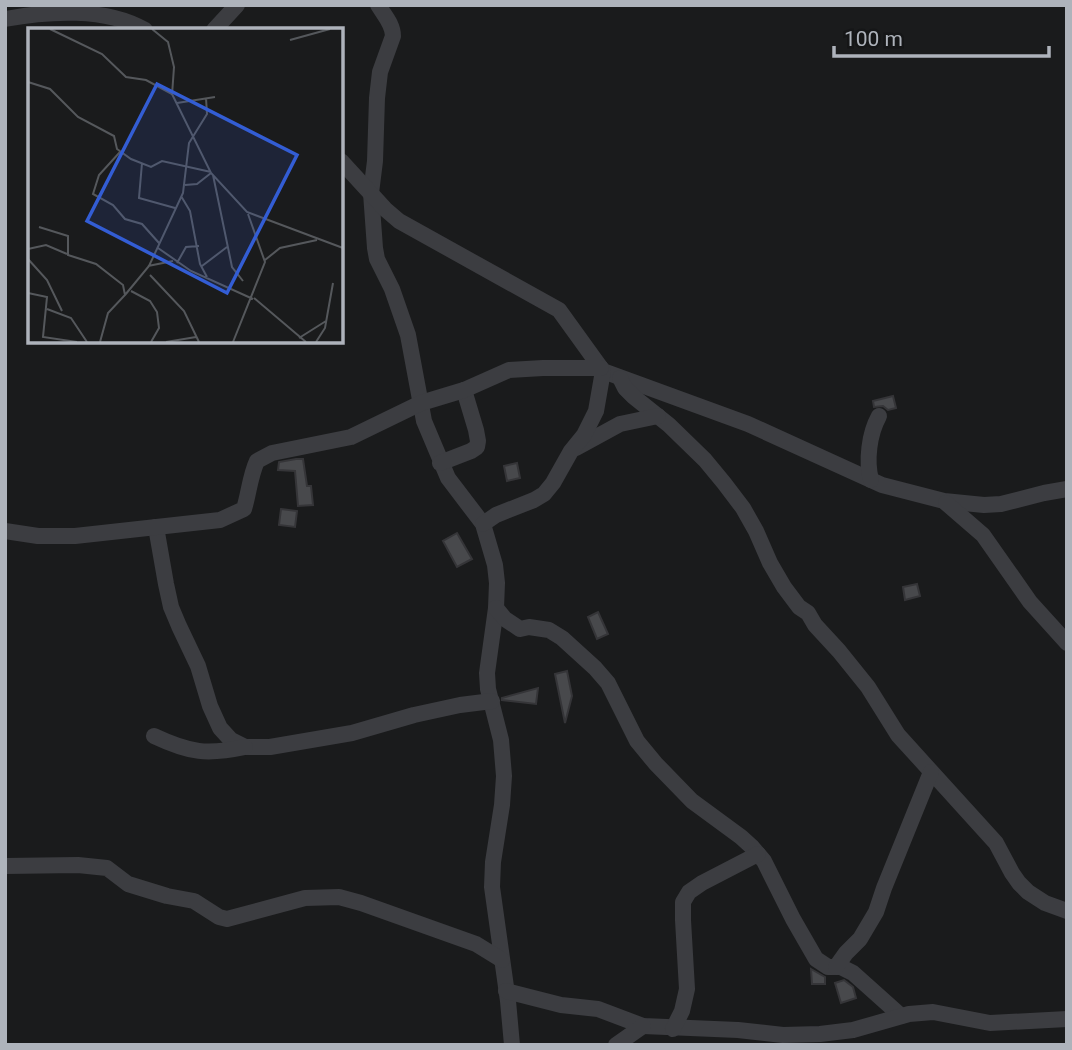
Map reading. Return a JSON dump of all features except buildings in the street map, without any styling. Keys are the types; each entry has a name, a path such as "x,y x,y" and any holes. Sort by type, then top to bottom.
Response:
{"street":[{"path":"118,5 127,21"},
{"path":"216,28 237,5"},
{"path":"378,5 393,30 393,36 380,72 377,98 371,193 377,259 392,289 408,335 424,421 448,478 483,524 496,574 496,608 487,673 488,689 501,740 504,776 492,887 512,1045"},
{"path":"11,14 67,13 120,18 141,28"},
{"path":"343,163 399,221 559,310 602,370 596,411 554,483 534,500 496,515 483,524"},
{"path":"5,531 38,536 75,537 220,520 244,509 257,461 272,453 351,437 421,403 464,390 509,370 543,368 602,370 748,424 882,485 944,501 1001,504 1067,489"},
{"path":"620,378 625,388 669,425 724,483 743,508 784,587 862,680 898,735 996,843 1019,883 1045,903 1067,911"},
{"path":"440,463 477,447 476,430 464,390"},
{"path":"571,451 620,424 658,416"},
{"path":"871,480 868,470 870,452 879,416"},
{"path":"944,501 983,535 1030,602 1067,643"},
{"path":"156,527 172,607 178,626 198,666 210,706 220,729 231,740 245,747"},
{"path":"496,608 505,619 520,629 529,627 549,630 562,638 595,668 608,683 637,741 656,764 692,801 741,837 764,861 817,959 828,967 841,967 853,972 901,1016"},
{"path":"154,736 187,750 204,753 245,747 270,747 352,733 460,705 492,701"},
{"path":"836,967 860,939 876,912 931,772"},
{"path":"673,1028 682,1011 687,989 683,902 689,892 702,883 758,854"},
{"path":"5,866 78,865 107,868 128,884 194,901 208,912 227,919 305,898 339,897 476,944 502,960"},
{"path":"506,991 561,1006 598,1009 643,1027 738,1030 783,1035 853,1030 901,1016 933,1012 990,1023 1067,1019"},
{"path":"616,1045 643,1027"}]}
